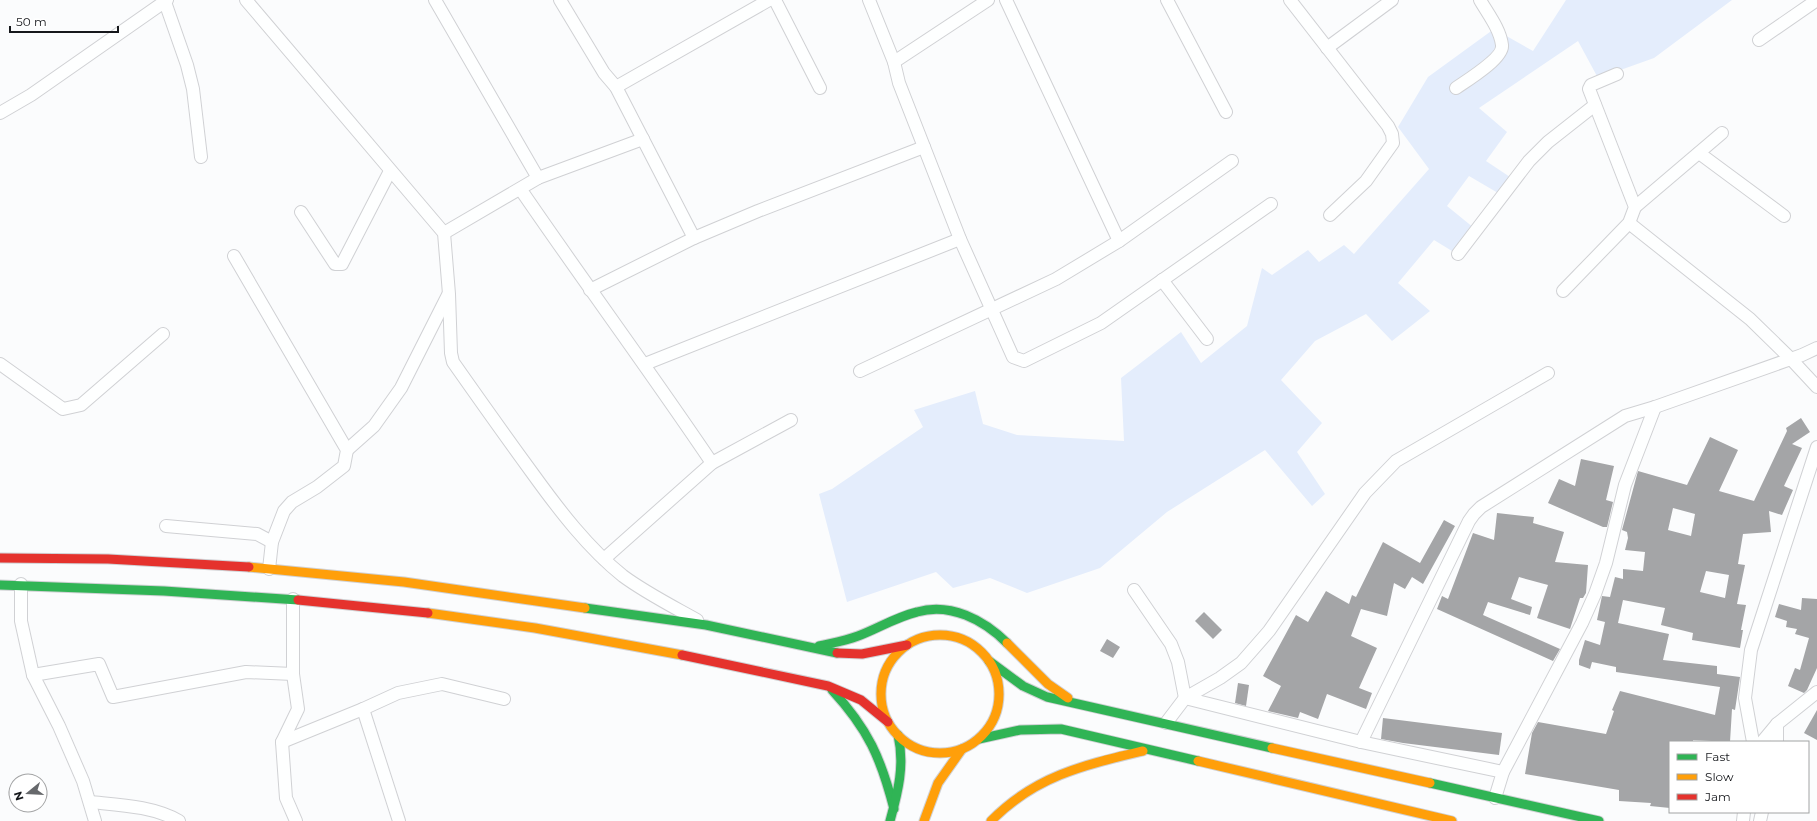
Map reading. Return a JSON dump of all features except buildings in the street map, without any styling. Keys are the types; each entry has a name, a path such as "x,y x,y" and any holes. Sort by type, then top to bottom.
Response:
{"main road":[{"path":"0,558 108,559 218,564 412,583 706,625 842,654 853,655 907,645 928,637 951,636 966,641 979,649 989,661 1008,676 1034,693 1077,704 1599,821"},
{"path":"0,584 165,590 293,599 438,614 586,637 828,686 861,700 888,722 898,735 917,749 928,752 951,753 962,750"},
{"path":"813,647 856,637 915,612 928,609 958,612 981,621 994,630 1048,684 1077,704"},
{"path":"888,722 882,706 882,688 886,672 894,657 907,645"},
{"path":"979,739 992,722 999,702 998,680 989,661"},
{"path":"828,686 847,706 872,742 882,765 894,809"},
{"path":"924,821 939,780 950,763 962,750 979,739 1021,728 1040,727 1060,729 1452,821"},
{"path":"890,821 894,809 902,766 898,735"},
{"path":"991,821 1014,799 1045,781 1097,762 1145,750"}],"street":[{"path":"246,0 444,233 449,294 450,353 453,362 560,510 604,559 624,576 651,594 706,625"},
{"path":"435,0 538,178"},
{"path":"560,0 604,73 616,87 694,238"},
{"path":"616,87 769,0"},
{"path":"775,0 820,88"},
{"path":"869,0 894,62 898,83 960,240 1013,357 1024,361 1100,323 1271,204"},
{"path":"894,62 988,0"},
{"path":"1006,0 1119,241"},
{"path":"1167,0 1226,112"},
{"path":"1290,0 1388,126 1393,138 1393,143 1366,181 1330,215"},
{"path":"1327,48 1392,0"},
{"path":"1456,88 1498,56 1502,46 1499,34 1480,0"},
{"path":"1759,40 1817,0"},
{"path":"0,113 31,95 166,1 189,71 201,157"},
{"path":"1617,74 1591,85 1589,89 1635,207"},
{"path":"1458,254 1529,161 1548,142 1595,106"},
{"path":"1563,291 1629,222 1635,207 1722,133"},
{"path":"444,233 521,190 538,178 644,139"},
{"path":"590,290 694,238 758,211 924,147"},
{"path":"1698,153 1784,216"},
{"path":"860,371 991,311 1056,279 1119,241 1232,161"},
{"path":"301,212 335,264 342,264 390,171"},
{"path":"521,190 590,290 645,364 712,463"},
{"path":"1629,222 1750,319 1817,387"},
{"path":"645,364 960,240"},
{"path":"234,256 347,450"},
{"path":"1162,280 1207,339"},
{"path":"269,569 272,542 284,511 292,502 317,487 344,466 347,450 374,426 401,388 449,294"},
{"path":"0,364 63,409 81,405 163,334"},
{"path":"1361,742 1474,514 1481,507 1625,416 1655,407 1802,355 1817,348"},
{"path":"1166,723 1185,698 1220,678 1241,663 1269,631 1365,493 1389,467 1396,461 1548,373"},
{"path":"1495,798 1503,772 1582,623 1595,594 1606,563 1625,484 1655,407"},
{"path":"604,559 712,463 791,420"},
{"path":"1753,741 1745,698 1751,650 1817,447"},
{"path":"166,526 257,534 272,542"},
{"path":"21,584 21,621 33,675 59,726 90,802 95,821"},
{"path":"1134,590 1171,644 1178,662 1185,698"},
{"path":"293,599 293,674 298,709 282,742 286,798 296,821"},
{"path":"33,675 98,664 112,697 246,672 293,674"},
{"path":"282,742 398,693 442,684 504,699"},
{"path":"1763,741 1777,724 1817,692"},
{"path":"1185,698 1361,742 1503,772"},
{"path":"363,709 399,821"},
{"path":"1777,724 1777,741"},
{"path":"90,802 128,806 170,816 179,821"}],"shaded area":[{"path":"1566,0 1732,0 1654,58 1598,78 1578,41 1479,108 1507,132 1486,161 1510,177 1498,193 1469,176 1447,206 1474,228 1452,251 1434,240 1398,283 1430,311 1392,341 1366,314 1315,341 1281,380 1322,423 1297,452 1325,494 1312,506 1265,450 1167,512 1100,568 1027,593 990,578 953,588 936,572 847,602 819,494 832,489 923,427 914,410 975,391 983,424 1017,435 1124,441 1121,378 1181,332 1201,363 1247,326 1262,268 1272,275 1308,250 1319,262 1344,245 1354,254 1429,169 1398,127 1428,77 1494,29 1533,51"}],"traffic: fast":[{"path":"0,585 164,591 298,600"},
{"path":"585,608 706,625 837,653"},
{"path":"819,646 853,638 917,612 942,609 954,611 977,620 1007,643"},
{"path":"989,661 1023,686 1047,697 1272,748"},
{"path":"832,690 855,718 872,745 884,774 894,809"},
{"path":"979,739 1020,730 1061,729 1198,761"},
{"path":"890,821 896,800 901,768 898,735"},
{"path":"1430,783 1599,821"}],"traffic: slow":[{"path":"249,567 404,582 585,608"},
{"path":"428,613 535,628 682,655"},
{"path":"940,635 951,636 963,640 982,652 994,671 998,683 999,694 998,705 994,717 982,736 963,748 951,752 940,753 929,752 917,748 898,736 886,717 882,705 881,694 882,683 886,671 898,652 917,640 929,636 940,635"},
{"path":"1007,643 1048,684 1068,698"},
{"path":"1272,748 1430,783"},
{"path":"924,821 938,783 962,749"},
{"path":"991,821 1025,793 1061,774 1081,767 1143,751"},
{"path":"1198,761 1452,821"}],"traffic: jam":[{"path":"0,558 108,559 249,567"},
{"path":"298,600 428,613"},
{"path":"837,653 862,654 907,645"},
{"path":"682,655 828,686 861,700 888,722"}]}
